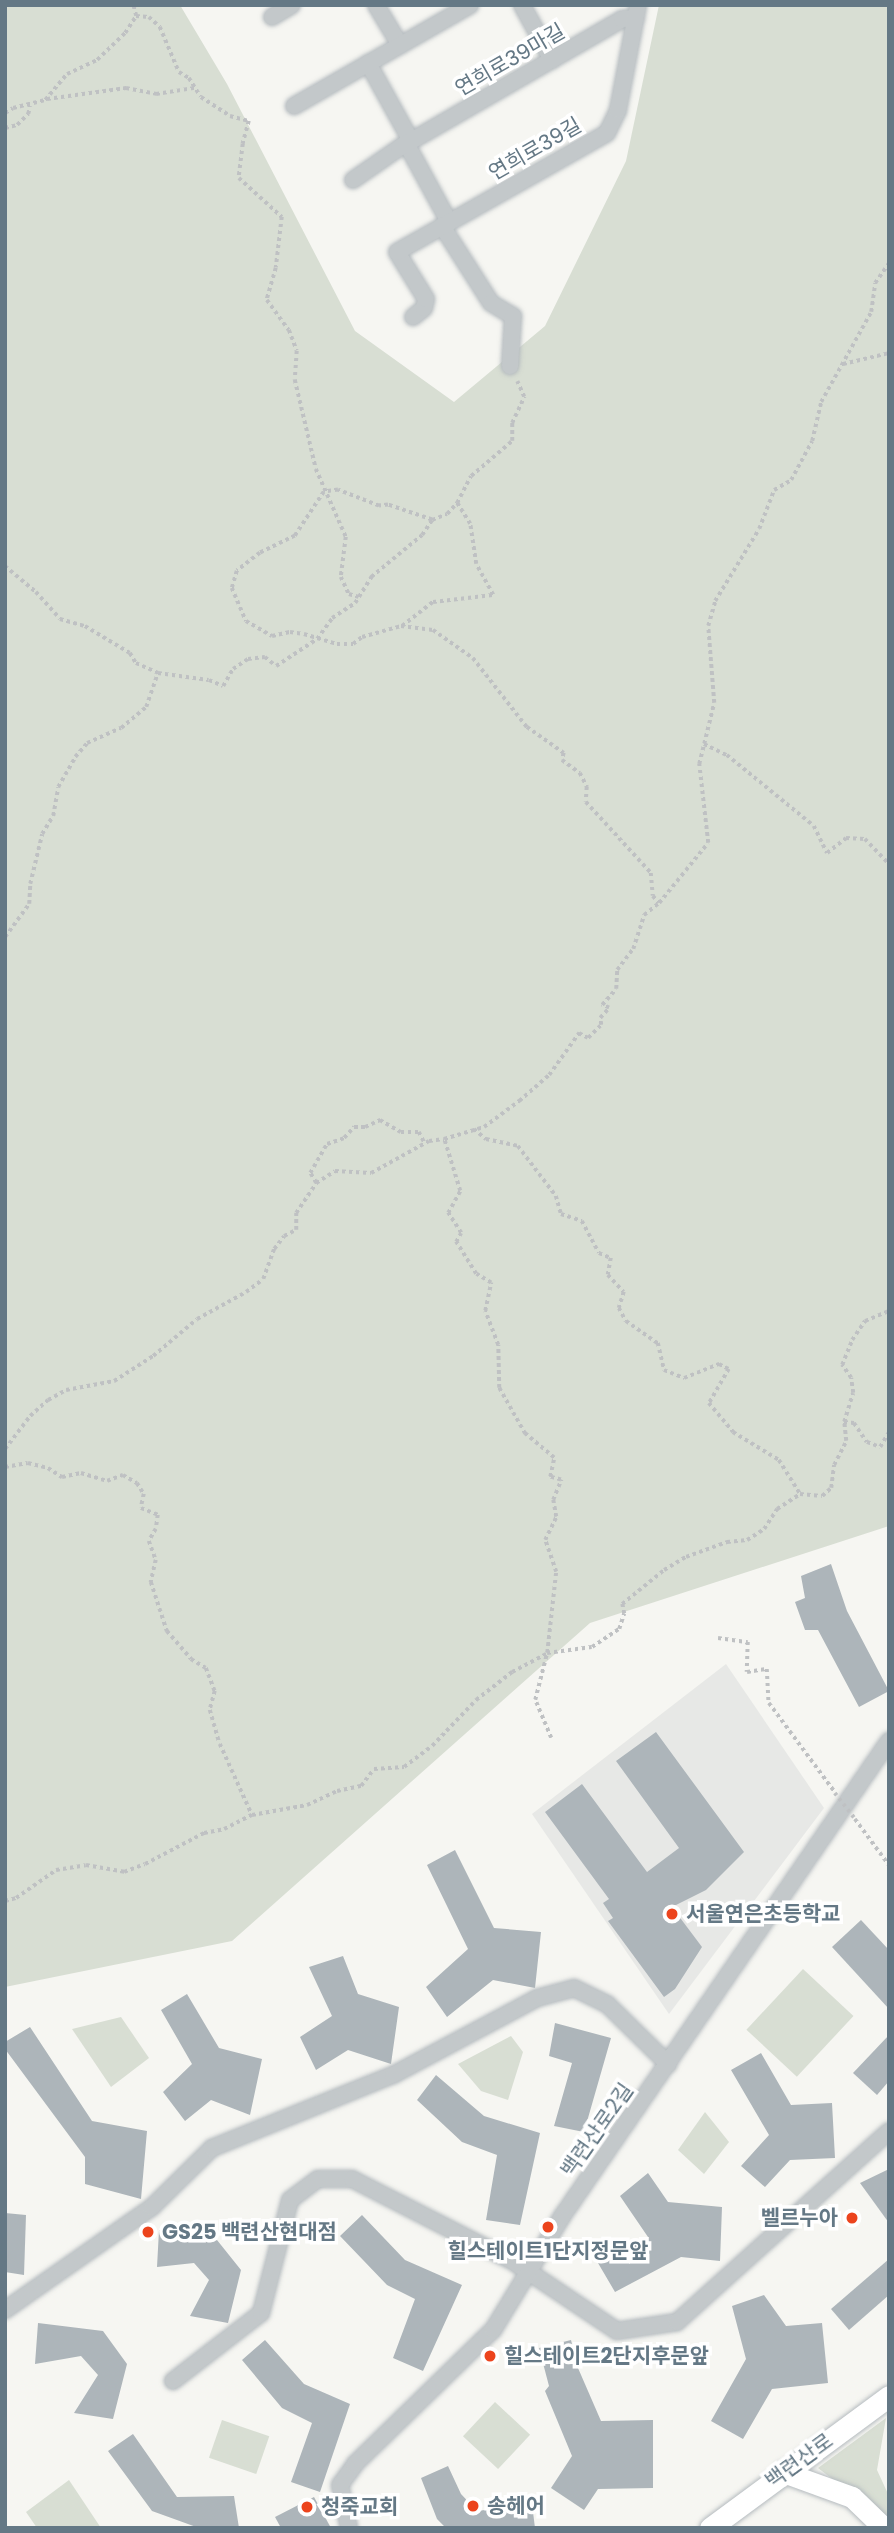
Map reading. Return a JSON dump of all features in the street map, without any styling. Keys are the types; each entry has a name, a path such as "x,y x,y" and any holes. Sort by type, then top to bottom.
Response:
{"main road":[{"name":"백련산로","path":"710,2528 889,2396"},
{"path":"783,2472 852,2497 884,2528"}],"street":[{"path":"272,17 292,5"},
{"path":"376,5 400,45"},
{"path":"294,106 470,5"},
{"path":"522,5 552,60"},
{"name":"연희로39마길","path":"353,180 409,142 637,12"},
{"name":"연희로39길","path":"413,317 424,308 426,299 397,252 607,133 618,110 637,12"},
{"path":"368,64 409,142 446,224 491,303 513,316 510,366"},
{"name":"백련산로2길","path":"349,2528 340,2485 355,2464 493,2330 561,2218 889,1741"},
{"path":"5,2310 152,2207 212,2148 393,2075 537,1998 574,1988 607,2004 668,2064"},
{"path":"173,2381 261,2313 290,2200 318,2179 352,2179 529,2271 617,2331 677,2322 889,2131"}],"path":[{"path":"45,100 67,74 97,60 125,33 136,16 134,5"},
{"path":"136,16 149,18 160,27 179,72 189,78 201,97 230,116 250,121 243,144 239,178 282,217 276,268 267,300 289,330 297,351 295,380 316,469 346,537 341,577 349,594 359,597"},
{"path":"5,113 13,108 30,106 45,100 126,88 156,94 195,88"},
{"path":"5,128 17,125 28,114 30,106"},
{"path":"5,1449 30,1416 48,1400 66,1390 114,1381 153,1356 197,1319 246,1292 263,1279 274,1249 284,1236 296,1230 296,1213 316,1183 335,1171 371,1173 425,1144 474,1129 502,1114 549,1075 579,1033 588,1038 601,1025 600,1018 608,1008 601,1004 617,989 617,970 634,949 644,915 659,903 708,844 699,764 714,703 708,626 715,601 760,529 774,490 791,480 812,441 821,402 871,312 875,283 889,263"},
{"path":"843,364 889,353"},
{"path":"5,566 36,592 61,619 85,626 130,653 136,663 158,674 209,680 223,686 233,669 248,659 265,657 276,666 317,639 332,618 359,597 372,577 422,535 432,520 447,514 457,503 471,476 512,441 512,423 524,397 510,366"},
{"path":"432,520 388,505 379,506 338,489 324,492 295,536 249,560 237,571 232,588 246,621 272,636 290,632 353,644 362,637 401,626 433,602 493,594 476,564 470,524 457,503"},
{"path":"401,626 433,630 473,658 527,727 564,753 562,760 580,773 587,787 586,802 650,873 653,896 659,903"},
{"path":"5,937 29,904 30,884 42,834 53,816 58,787 75,757 87,743 121,728 146,707 158,674"},
{"path":"704,744 727,755 814,826 827,853 846,838 865,839 889,864"},
{"path":"316,1183 310,1173 327,1144 344,1138 354,1127 365,1127 380,1120 401,1132 419,1132 425,1144"},
{"path":"474,1129 486,1139 518,1146 556,1196 561,1214 582,1221 599,1253 611,1258 608,1275 624,1292 619,1308 626,1321 657,1343 664,1370 684,1378 719,1364 729,1368 709,1404 733,1432 779,1460 800,1494"},
{"path":"444,1139 460,1191 448,1213 461,1233 456,1242 476,1273 491,1283 485,1311 498,1345 499,1388 525,1434 554,1458 550,1477 561,1480 553,1500 556,1517 545,1540 556,1572 547,1653 535,1700 551,1738"},
{"path":"5,1900 16,1898 55,1870 86,1865 124,1872 204,1833 223,1829 252,1815 307,1805 337,1791 361,1786 374,1769 404,1767 432,1746 476,1700 512,1672 547,1653 592,1647 619,1629 624,1614 622,1604 664,1570 687,1557 727,1542 747,1540 764,1529 768,1518 777,1509 800,1494 822,1496 831,1488 834,1465 846,1441 844,1422 853,1393 851,1378 842,1365 852,1340 865,1321 889,1311"},
{"path":"844,1422 854,1423 867,1442 880,1447 889,1432"},
{"path":"5,1467 28,1463 47,1468 62,1477 81,1473 107,1481 123,1475 136,1483 144,1494 141,1508 158,1515 156,1529 149,1541 156,1560 151,1582 167,1631 191,1659 206,1668 215,1691 210,1710 220,1744 252,1815"},
{"path":"718,1638 748,1642 747,1672 767,1669 769,1703 889,1865"}],"shaded area":[{"path":"5,5 180,5 227,84 355,331 454,402 545,326 626,161 659,5 889,5 889,1526 590,1623 232,1941 5,1987"},
{"name":"서울연은초등학교","path":"726,1664 824,1808 669,2014 532,1814"},
{"path":"803,1969 853,2016 797,2077 746,2030"},
{"path":"121,2017 149,2058 111,2087 72,2029"},
{"path":"511,2036 523,2052 508,2100 481,2091 458,2064"},
{"path":"705,2112 729,2142 704,2174 678,2150"},
{"path":"495,2402 530,2435 498,2469 463,2436"},
{"path":"886,2418 877,2470 889,2496 889,2522 818,2468"},
{"path":"222,2420 269,2436 256,2474 209,2458"},
{"path":"69,2480 101,2528 37,2528 26,2512"}],"building":[{"path":"831,1564 847,1611 889,1691 859,1707 818,1630 805,1630 795,1602 805,1598 801,1576"},
{"path":"656,1732 744,1852 706,1890 672,1907 702,1947 675,1989 664,1997 608,1921 613,1918 603,1903 609,1899 545,1812 582,1784 647,1872 679,1848 616,1761"},
{"path":"455,1850 494,1928 541,1932 535,1988 493,1980 447,2017 426,1987 468,1949 427,1865"},
{"path":"861,1920 889,1950 889,2009 832,1947"},
{"path":"343,1956 358,1994 399,2007 391,2064 348,2050 316,2070 300,2037 332,2016 309,1967"},
{"path":"187,1994 219,2048 262,2059 250,2115 211,2100 185,2121 163,2092 192,2064 161,2010"},
{"path":"555,2023 611,2038 584,2132 554,2126 572,2063 549,2056"},
{"path":"30,2027 92,2121 147,2131 141,2199 85,2184 85,2157 5,2049 5,2042"},
{"path":"889,2035 889,2081 877,2095 853,2073"},
{"path":"761,2053 791,2105 832,2103 835,2158 790,2160 765,2187 741,2166 769,2135 731,2070"},
{"path":"436,2075 484,2116 540,2133 520,2225 486,2220 497,2155 462,2142 417,2100"},
{"path":"889,2169 889,2223 860,2183"},
{"path":"648,2173 668,2202 722,2207 720,2261 681,2257 615,2292 598,2263 648,2237 620,2196"},
{"path":"5,2213 26,2215 24,2275 5,2272"},
{"path":"362,2215 405,2260 462,2285 423,2371 393,2358 415,2299 387,2285 340,2236"},
{"path":"159,2230 209,2230 241,2270 228,2323 190,2316 209,2280 194,2263 157,2267"},
{"path":"889,2259 889,2295 849,2330 831,2309"},
{"path":"764,2295 786,2326 822,2323 828,2383 772,2389 743,2439 711,2421 746,2359 732,2306"},
{"path":"38,2323 103,2331 127,2364 113,2419 74,2413 98,2375 81,2356 35,2364"},
{"path":"265,2340 304,2384 350,2404 320,2492 291,2482 312,2423 282,2408 242,2360"},
{"path":"571,2340 578,2368 601,2421 653,2420 653,2488 598,2489 584,2510 551,2488 572,2456 545,2391 549,2386 539,2348"},
{"path":"133,2434 177,2497 234,2496 239,2528 199,2528 152,2511 108,2451"},
{"path":"448,2466 461,2494 477,2511 532,2504 535,2528 446,2528 437,2519 421,2478"},
{"name":"청죽교회","path":"314,2497 331,2528 281,2528 275,2517"}],"place":[{"name":"서울연은초등학교","path":"672,1914"},
{"name":"벨르누아","path":"852,2218"},
{"name":"힐스테이트1단지정문앞","path":"548,2227"},
{"name":"GS25 백련산현대점","path":"148,2232"},
{"name":"힐스테이트2단지후문앞","path":"490,2356"},
{"name":"송헤어","path":"473,2506"},
{"name":"청죽교회","path":"307,2507"}]}
